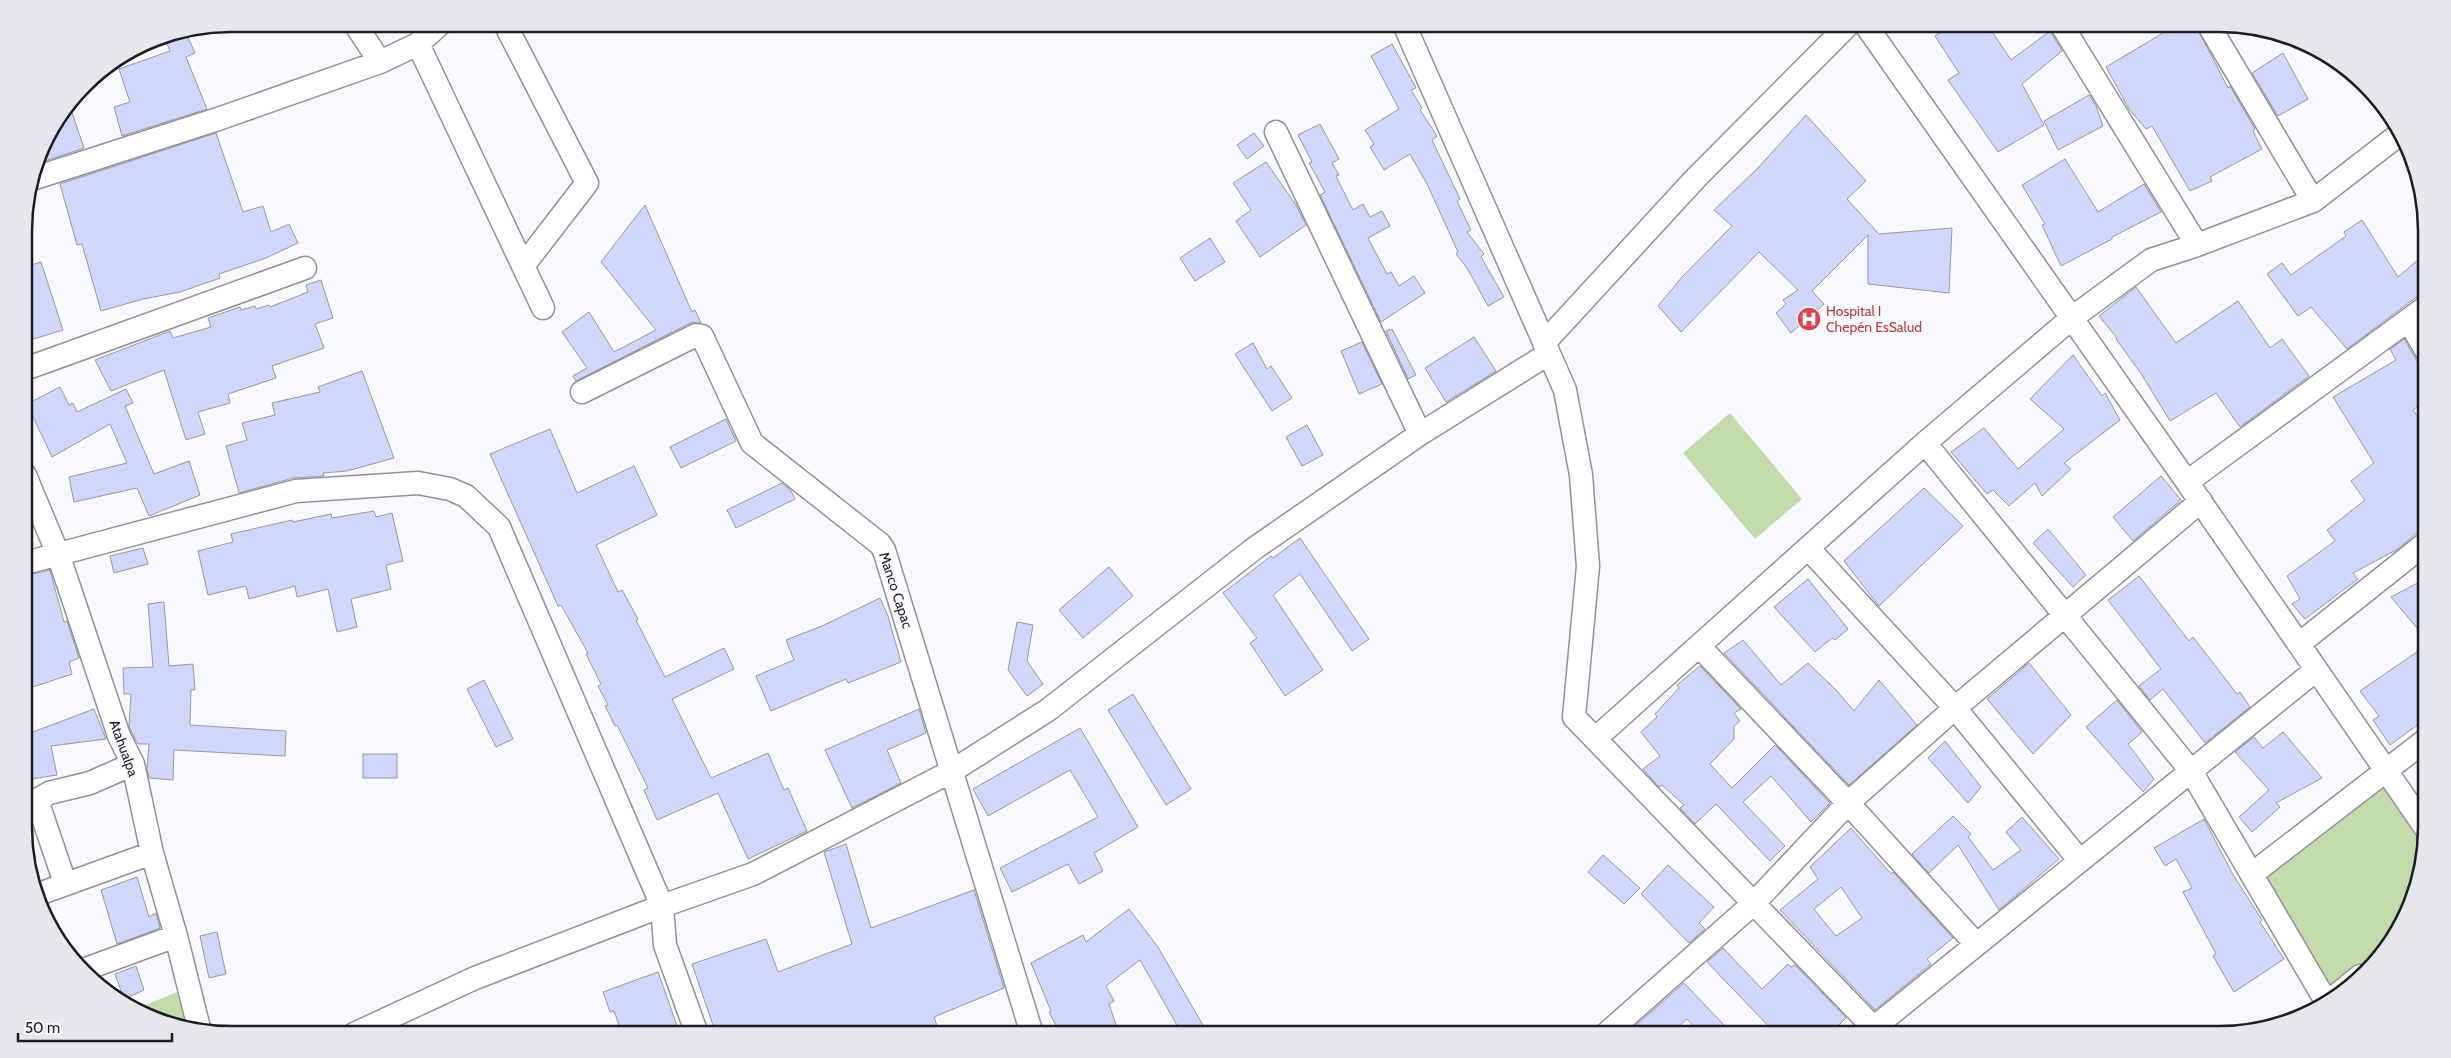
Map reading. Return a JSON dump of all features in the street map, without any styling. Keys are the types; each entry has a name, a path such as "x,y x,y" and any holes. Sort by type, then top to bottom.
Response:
{"street":[{"path":"360,32 380,62"},
{"path":"40,176 218,119 380,62 418,44 431,32"},
{"path":"509,32 587,183 523,266"},
{"path":"1407,32 1565,390 1581,475 1587,557 1574,717 1754,903 1867,1026"},
{"path":"371,1026 475,978 662,906 753,874 952,771 1048,710 1255,548 1546,349 1694,180 1841,32"},
{"path":"1871,32 2073,317 2418,817"},
{"path":"2067,32 2197,245"},
{"path":"2213,32 2313,200"},
{"path":"418,44 543,308"},
{"path":"1276,132 1420,434"},
{"path":"1595,739 1925,443 2073,317 2151,260 2197,245 2313,200 2395,138"},
{"path":"32,366 305,268"},
{"path":"2187,482 2417,314"},
{"name":"Manco Capac","path":"582,392 696,335 702,336 752,443 875,539 884,550 1030,1026"},
{"path":"1925,443 2191,771 2323,996"},
{"path":"32,561 296,491 418,483 450,489 466,496 499,527 662,906 666,945 693,1026"},
{"name":"Atahualpa","path":"32,492 58,554 119,736 133,764 152,853 176,936 198,1023"},
{"path":"1615,1026 1754,903 1848,803 1954,708 2201,501"},
{"path":"1808,548 1954,708 2080,861"},
{"path":"2298,644 2418,549"},
{"path":"1699,646 1848,803 1976,944"},
{"path":"1879,1026 1976,944 2316,670"},
{"path":"2252,874 2418,745"},
{"path":"32,800 49,793 90,783 133,764"},
{"path":"32,802 65,883"},
{"path":"43,892 152,853"},
{"path":"91,967 176,936"}],"green space":[{"path":"1730,413 1802,499 1755,539 1683,453"},
{"path":"2386,771 2418,817 2415,866 2408,891 2398,915 2385,937 2369,958 2351,976 2323,996 2252,874"},
{"path":"177,992 185,1020 167,1015 144,1006"}],"building":[{"path":"1941,32 1992,32 2011,60 2051,32 2062,51 2022,84 2044,125 1998,152 1948,80 1959,73 1935,36"},
{"path":"2165,32 2199,32 2228,88 2230,86 2255,129 2253,131 2262,149 2210,177 2212,181 2190,191 2152,126 2146,129 2129,109 2106,67"},
{"path":"188,37 195,53 186,57 207,109 122,136 114,107 130,102 119,69 170,51 167,43"},
{"path":"1392,44 1416,88 1411,90 1422,108 1420,110 1437,136 1432,140 1460,199 1457,201 1471,230 1467,232 1484,254 1481,257 1504,297 1488,306 1467,268 1456,254 1458,252 1428,186 1410,154 1384,170 1370,147 1374,144 1365,130 1399,109 1371,56"},
{"path":"2283,53 2308,99 2278,116 2252,73"},
{"path":"2089,95 2096,106 2103,126 2058,150 2044,121"},
{"path":"72,113 84,148 46,161 59,132"},
{"path":"1806,115 1866,181 1847,199 1879,234 1952,228 1949,293 1868,284 1868,235 1812,291 1824,304 1791,333 1776,313 1786,304 1783,300 1798,290 1759,252 1681,332 1658,306 1682,277 1732,226 1714,210 1757,169"},
{"path":"1320,124 1339,159 1332,163 1339,175 1336,176 1353,210 1363,204 1370,217 1382,211 1390,226 1368,238 1387,274 1391,272 1399,286 1414,276 1425,293 1381,322 1320,195 1325,192 1309,163 1312,162 1298,135"},
{"path":"216,133 243,212 263,206 271,232 289,224 298,243 266,258 219,274 220,278 180,292 143,299 101,311 82,244 77,245 60,184"},
{"path":"1254,133 1264,146 1247,159 1237,145"},
{"path":"2065,159 2098,212 2144,184 2161,212 2061,266 2042,225 2045,224 2022,185"},
{"path":"1266,162 1296,205 1306,225 1260,257 1236,221 1251,210 1233,183"},
{"path":"645,205 692,312 695,310 701,323 690,323 576,381 573,376 587,368 562,332 589,312 614,352 656,330 601,262"},
{"path":"2362,220 2398,277 2418,260 2418,296 2347,349 2311,307 2298,316 2267,274 2282,263 2291,275 2346,236 2344,232"},
{"path":"1210,238 1225,262 1195,281 1180,258"},
{"path":"41,262 63,330 32,340 32,265"},
{"path":"321,280 333,318 315,324 324,348 272,366 276,378 228,394 230,403 198,412 205,434 186,440 164,370 111,391 95,360 170,331 173,338 211,327 208,318 240,307 241,310 255,306 256,309 269,305 270,307 308,292 306,285"},
{"path":"2136,287 2176,343 2238,301 2270,348 2282,339 2309,376 2240,427 2216,393 2170,421 2117,338 2099,316"},
{"path":"1392,329 1416,375 1408,379 1386,331"},
{"path":"1474,337 1496,371 1446,402 1425,368"},
{"path":"2404,339 2418,363 2418,406 2413,410 2418,417 2418,532 2398,549 2353,573 2358,579 2305,619 2292,604 2300,599 2287,576 2335,541 2327,530 2365,500 2351,481 2374,463 2333,397 2396,360 2390,349"},
{"path":"1362,342 1382,384 1359,394 1341,351"},
{"path":"1253,343 1267,369 1271,366 1292,398 1272,411 1235,354"},
{"path":"2073,355 2102,396 2105,393 2120,420 2064,463 2071,469 2042,496 2035,483 2009,506 1993,490 1987,494 1951,452 1984,428 2018,469 2064,429 2030,399"},
{"path":"362,371 394,458 347,471 323,473 324,476 293,478 239,493 226,446 247,440 242,423 275,415 272,403 320,392 318,387"},
{"path":"60,387 69,405 73,403 77,412 126,389 133,403 125,406 154,474 189,461 200,495 149,516 137,488 74,502 69,477 127,463 110,424 52,457 32,415 32,401"},
{"path":"726,419 736,441 681,468 670,447"},
{"path":"1307,425 1323,455 1302,466 1286,437"},
{"path":"550,429 577,493 634,466 657,515 596,545 618,592 622,590 638,619 636,620 665,677 724,648 734,669 672,699 711,778 768,753 784,790 788,788 807,831 748,859 718,793 657,820 644,790 648,788 617,725 615,726 605,706 608,705 598,686 601,684 586,654 588,653 561,605 558,606 490,454"},
{"path":"2161,476 2181,500 2133,541 2113,517"},
{"path":"782,483 791,491 795,499 736,528 727,510"},
{"path":"1924,488 1963,526 1879,606 1844,561"},
{"path":"374,511 376,517 392,513 403,561 386,565 391,589 351,599 357,627 337,632 328,589 297,597 295,586 249,599 246,586 208,595 198,551 233,542 231,534 292,520 293,522 331,514 332,518"},
{"path":"2048,529 2086,575 2073,587 2033,543"},
{"path":"1300,538 1369,639 1352,651 1300,574 1273,595 1323,670 1285,696 1250,643 1257,638 1223,593 1271,556 1273,558"},
{"path":"143,548 148,564 114,573 110,556"},
{"path":"1109,567 1133,596 1083,638 1059,610"},
{"path":"50,570 64,622 67,621 79,658 69,662 72,674 33,687 32,684 32,574"},
{"path":"2139,576 2189,641 2193,637 2237,694 2240,692 2250,707 2205,743 2163,689 2150,700 2139,686 2161,669 2108,600"},
{"path":"1808,579 1848,629 1835,640 1832,638 1815,652 1774,607"},
{"path":"2418,583 2418,629 2391,597"},
{"path":"880,598 888,616 901,662 848,683 846,679 771,711 756,676 794,660 786,640 822,626"},
{"path":"164,602 169,666 193,664 195,690 191,690 190,725 286,731 285,756 174,750 173,780 149,778 147,769 149,744 138,744 129,726 131,694 124,694 123,668 153,667 148,604"},
{"path":"1017,622 1033,625 1027,661 1043,684 1027,696 1008,670"},
{"path":"1743,640 1781,685 1808,663 1837,691 1854,711 1879,680 1917,725 1849,785 1724,653"},
{"path":"2418,651 2418,725 2390,745 2373,720 2379,716 2360,691"},
{"path":"2029,663 2071,715 2033,754 1987,699"},
{"path":"1700,666 1741,709 1734,713 1740,721 1734,726 1734,739 1710,764 1732,788 1775,745 1830,803 1811,822 1771,776 1743,802 1785,846 1770,861 1716,804 1695,824 1680,808 1684,805 1662,785 1659,787 1643,769 1660,756 1641,732 1657,717 1655,714 1679,688 1677,685"},
{"path":"484,680 513,739 496,747 467,689"},
{"path":"1133,694 1191,789 1166,805 1108,710"},
{"path":"2117,700 2142,732 2128,744 2154,779 2143,792 2086,727"},
{"path":"94,709 106,739 51,746 57,775 32,779 32,732"},
{"path":"919,709 926,733 887,750 901,783 852,808 825,750"},
{"path":"1080,728 1138,827 1094,853 1103,871 1079,884 1068,864 1012,892 1000,868 1098,817 1070,770 988,816 973,789"},
{"path":"2283,732 2322,778 2276,803 2280,807 2252,832 2239,817 2269,790 2235,752 2254,737 2263,748"},
{"path":"1945,741 1981,787 1968,803 1928,758"},
{"path":"363,754 397,754 397,778 363,778"},
{"path":"1953,816 1971,834 1968,837 1993,870 2021,850 2006,832 2022,817 2059,859 1999,910 1958,845 1929,873 1912,854"},
{"path":"2204,819 2232,873 2262,920 2260,922 2284,959 2234,992 2213,956 2216,954 2183,892 2192,888 2176,859 2165,866 2154,848"},
{"path":"1851,828 1891,874 1893,872 1953,938 1927,959 1931,964 1875,1010 1780,910 1818,879 1810,867","holes":["1841,887 1862,918 1836,936 1814,909"]},
{"path":"846,844 871,928 974,890 1004,988 934,1017 937,1026 713,1026 692,964 766,939 778,972 852,944 824,852"},
{"path":"1603,855 1640,888 1624,904 1588,872"},
{"path":"1668,865 1714,907 1699,923 1705,929 1689,943 1641,894"},
{"path":"137,877 149,917 156,913 160,928 117,944 101,890"},
{"path":"1129,909 1158,947 1203,1026 1177,1026 1140,960 1106,986 1114,1001 1109,1004 1116,1026 1056,1026 1049,1012 1051,1011 1031,963 1083,935 1086,942"},
{"path":"217,932 226,974 209,978 200,936"},
{"path":"1723,948 1762,989 1788,964 1791,967 1795,965 1846,1018 1838,1026 1768,1026 1707,962"},
{"path":"136,966 144,990 129,997 122,992 115,974"},
{"path":"658,972 677,1026 619,1026 614,1011 610,1012 603,992"},
{"path":"1684,983 1724,1025 1694,1026 1687,1019 1679,1026 1635,1026"}],"place":[{"name":"Hospital I Chepén EsSalud","path":"1809,319"}]}
